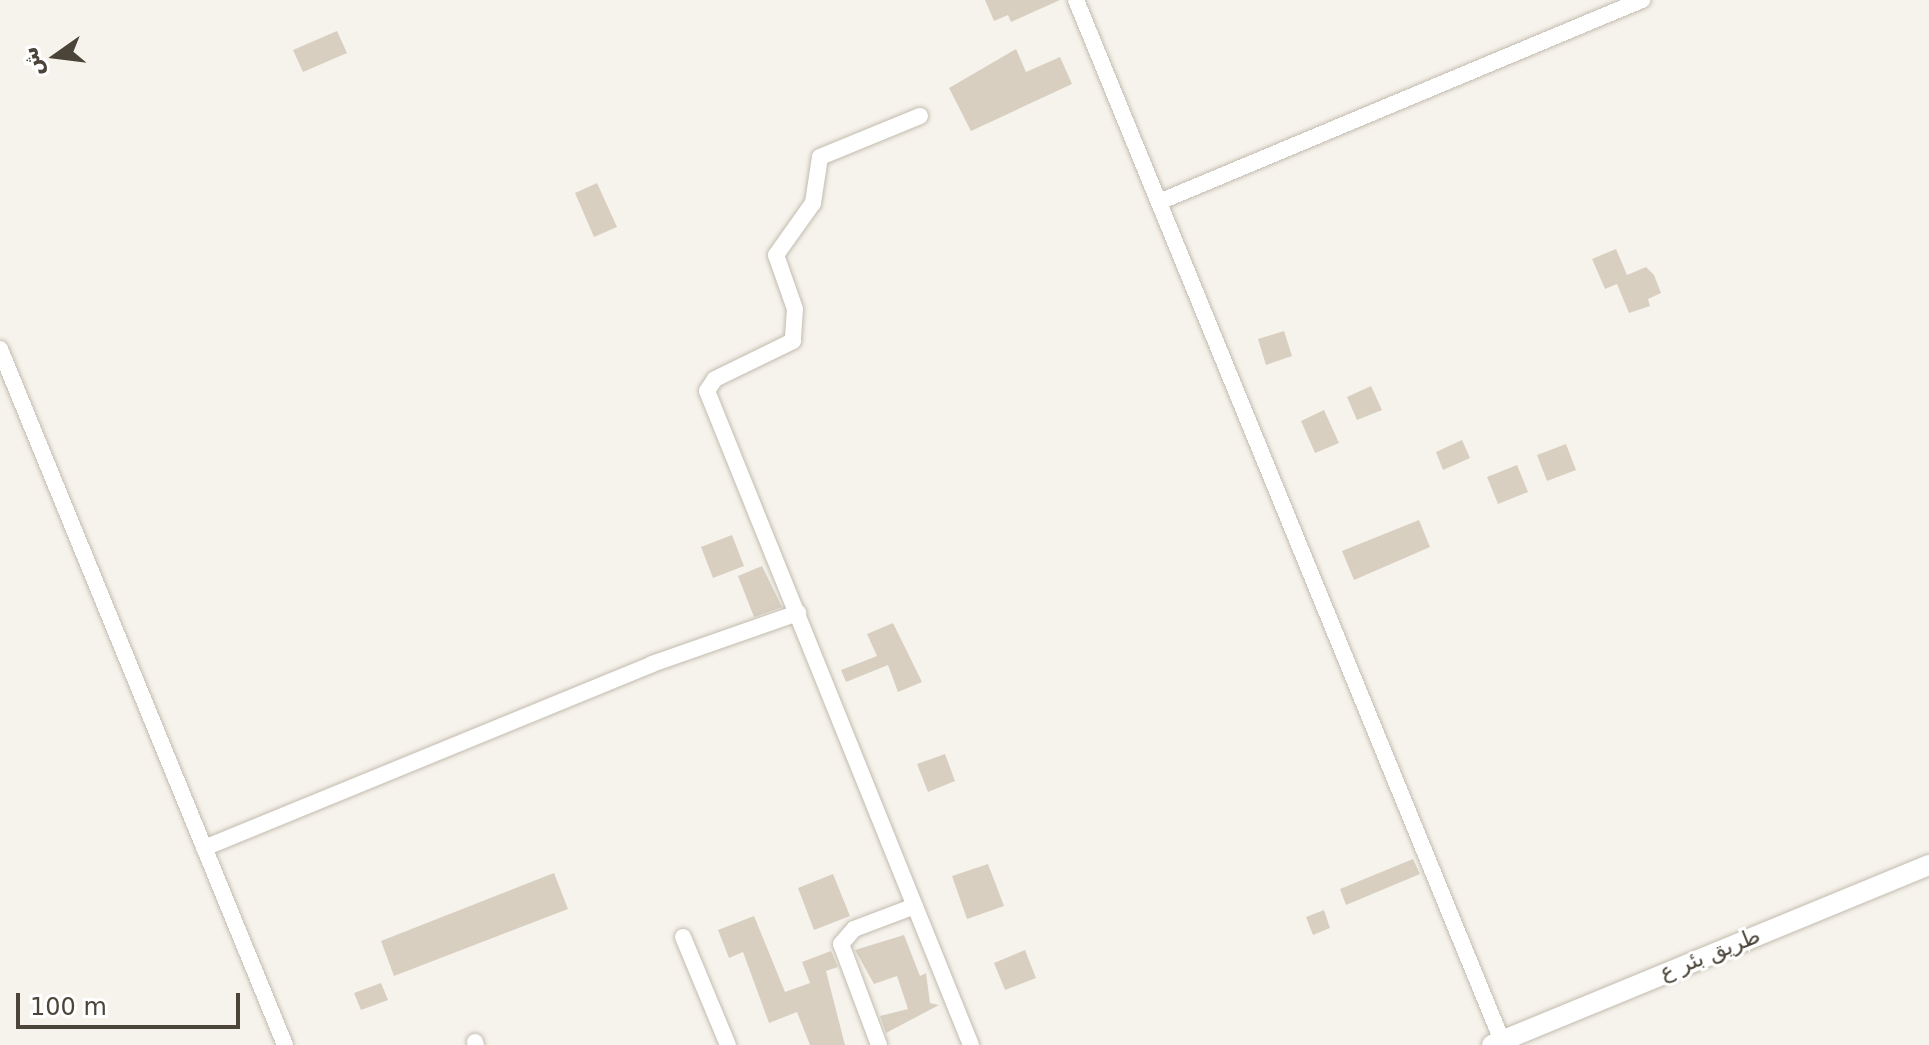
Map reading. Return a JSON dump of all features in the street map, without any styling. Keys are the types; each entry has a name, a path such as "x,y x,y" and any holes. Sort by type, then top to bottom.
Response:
{"street":[{"path":"1076,0 1497,1043"},
{"path":"1159,202 1642,0"},
{"path":"920,116 820,157 813,203 776,255 795,309 793,341 715,379 707,391 971,1045"},
{"path":"0,349 285,1045"},
{"path":"204,848 652,664 798,613"},
{"name":"طريق بئر ع","path":"1497,1043 1929,865"},
{"path":"879,1045 841,944 854,929 915,906"},
{"path":"683,937 728,1045"}],"building":[{"path":"985,0 1060,0 1011,22 1008,15 994,21"},
{"path":"337,31 347,53 303,72 293,50"},
{"path":"1016,49 1026,72 1060,57 1072,84 971,131 949,88"},
{"path":"597,183 617,227 594,237 575,193"},
{"path":"1616,249 1627,275 1646,267 1654,275 1661,293 1648,299 1650,306 1629,313 1617,284 1605,289 1592,259"},
{"path":"1284,331 1292,356 1266,365 1258,339"},
{"path":"1371,386 1382,410 1357,420 1347,397"},
{"path":"1324,410 1339,443 1315,453 1301,421"},
{"path":"1462,440 1470,458 1443,470 1436,452"},
{"path":"1566,444 1576,470 1547,481 1537,455"},
{"path":"1517,465 1528,492 1498,504 1487,477"},
{"path":"1419,520 1430,547 1354,580 1342,551"},
{"path":"732,535 744,566 713,578 701,547"},
{"path":"762,566 782,607 754,617 738,576"},
{"path":"893,623 922,682 898,692 888,665 846,682 841,670 877,656 867,634"},
{"path":"945,754 955,781 928,792 917,764"},
{"path":"1413,859 1420,874 1346,905 1340,889"},
{"path":"988,864 1004,906 967,919 952,876"},
{"path":"554,873 568,909 394,976 381,941"},
{"path":"833,874 850,916 814,930 798,888"},
{"path":"1324,910 1330,928 1313,935 1306,917"},
{"path":"754,916 785,992 810,983 802,962 831,951 838,967 826,971 845,1045 810,1045 797,1012 769,1023 743,952 729,958 718,930"},
{"path":"904,935 920,976 926,973 930,1003 939,1005 886,1033 880,1016 908,1009 897,976 874,984 855,950"},
{"path":"1025,950 1036,978 1005,990 994,963"},
{"path":"381,983 388,1000 361,1010 354,993"}]}
